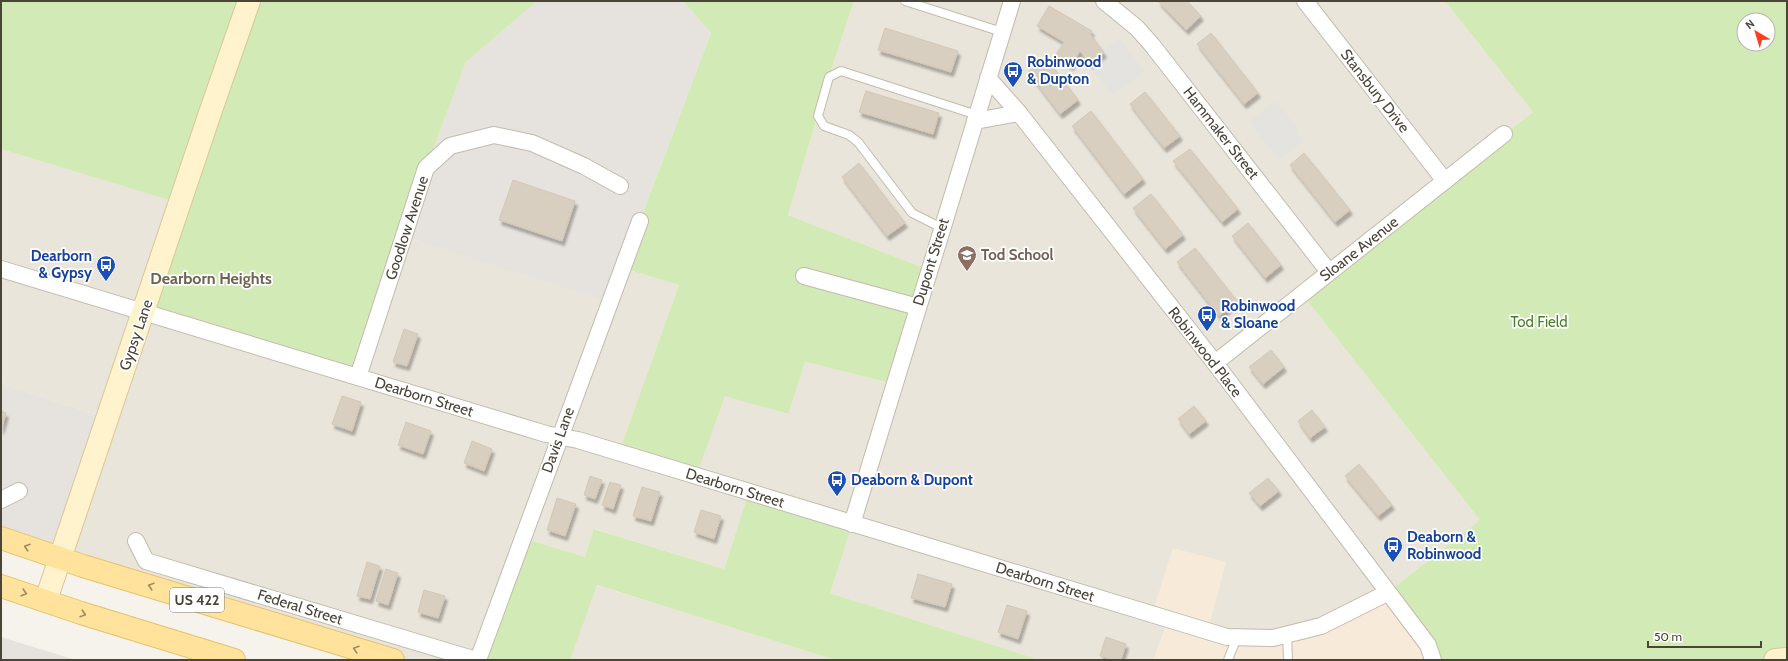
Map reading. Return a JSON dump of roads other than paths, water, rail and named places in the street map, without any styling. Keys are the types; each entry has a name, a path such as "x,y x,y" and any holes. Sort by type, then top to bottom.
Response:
{"main road":[{"name":"Gypsy Lane","path":"46,600 249,1"},
{"name":"US 422","path":"1,538 61,559 393,660"},
{"path":"1,586 81,613 234,660"},
{"path":"1775,660 1787,659"}],"street":[{"name":"Dupont Street","path":"852,524 1012,1"},
{"name":"Hammaker Street","path":"1104,1 1137,28 1152,45 1329,272"},
{"name":"Stansbury Drive","path":"1305,1 1445,181"},
{"name":"Robinwood Place","path":"988,78 1018,113 1214,363 1387,593"},
{"path":"976,118 1018,113"},
{"name":"Sloane Avenue","path":"1214,363 1504,134"},
{"name":"Goodlow Avenue","path":"358,377 426,168 450,146 494,135 532,143 584,166 620,186"},
{"name":"Davis Lane","path":"477,660 640,221"},
{"name":"Dearborn Street","path":"1,269 546,434 578,440 1227,637 1273,638 1321,626 1387,593"},
{"path":"804,276 918,307"},
{"path":"1,500 19,491"},
{"name":"Federal Street","path":"136,541 146,561 477,660"},
{"path":"1387,593 1428,645 1433,660"}],"lane":[{"path":"905,1 1002,32"},
{"path":"942,228 912,213 858,142 849,135 824,126 818,116 829,77 840,71 976,118"},
{"path":"1287,635 1288,660"},
{"path":"1228,660 1236,637"}],"place":[{"name":"Robinwood & Dupton","path":"1013,88"},
{"name":"Tod School","path":"967,272"},
{"name":"Dearborn & Gypsy","path":"106,282"},
{"name":"Robinwood & Sloane","path":"1207,332"},
{"name":"Deaborn & Dupont","path":"837,497"},
{"name":"Deaborn & Robinwood","path":"1393,563"}],"district":[{"name":"Dearborn Heights","path":"211,278"}],"park label":[{"name":"Tod Field","path":"1539,322"}]}
